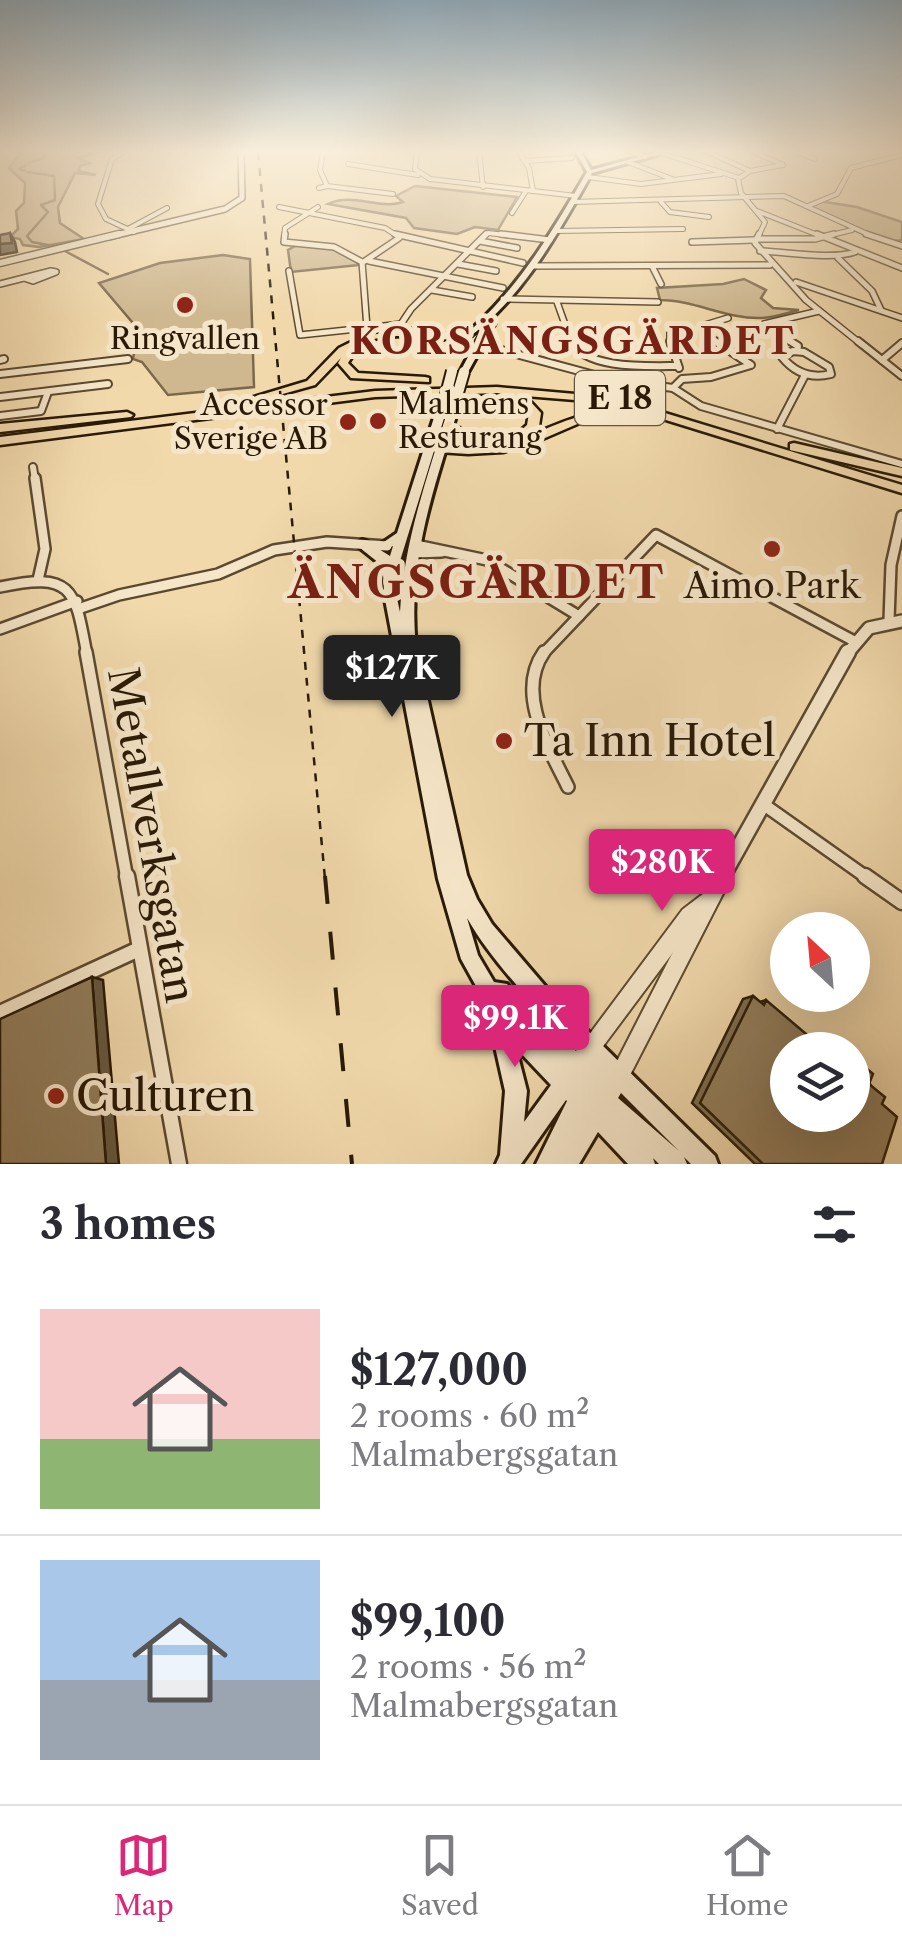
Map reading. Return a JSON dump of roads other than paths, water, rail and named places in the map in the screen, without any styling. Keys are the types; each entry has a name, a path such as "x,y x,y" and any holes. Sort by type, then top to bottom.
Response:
{"highway":[{"name":"E 18","path":"242,403 311,383 343,350 367,338 416,332 457,342"},
{"name":"E 18","path":"439,384 432,380 363,378 348,372 342,360 356,346 385,337 432,337 457,342"},
{"name":"E 18","path":"140,419 242,403 439,384 525,385 600,394 690,415 902,481"},
{"name":"E 18","path":"472,389 516,398 530,407 536,418 531,428 514,439 472,447"},
{"name":"E 18","path":"0,437 375,394 472,389 607,403 738,436 902,489"},
{"name":"E 18","path":"437,445 513,446 574,418 603,412 650,416 729,438 738,436"},
{"path":"438,465 472,447 449,425"},
{"name":"E 18","path":"794,447 902,472"}],"main road":[{"path":"457,342 474,331 534,266 570,206"},
{"path":"458,371 477,347 507,294"},
{"path":"457,342 477,347"},
{"path":"457,342 458,371 404,545 406,628 458,875 485,931 550,1007 707,1164"},
{"path":"390,574 438,465 437,445 449,425 449,402"},
{"path":"362,544 386,560 390,574 392,606 447,879 470,959 507,1022 676,1164"},
{"path":"488,992 500,991 557,1052 644,1164"},
{"path":"507,1022 504,1042 516,1090 508,1161"},
{"path":"566,1164 592,1046"},
{"path":"508,1161 585,1089 620,1075"},
{"path":"547,1164 585,1089"}],"street":[{"path":"99,206 106,219 131,230"},
{"path":"0,263 229,206"},
{"path":"512,213 517,206"},
{"path":"665,206 670,212 708,217"},
{"path":"753,206 766,226 755,239"},
{"path":"809,206 852,230 902,246"},
{"path":"279,207 385,228 398,238 523,262"},
{"path":"318,207 285,228 286,244 334,247 366,261 557,302 658,302"},
{"path":"131,230 167,208"},
{"path":"757,211 902,268"},
{"path":"556,231 683,229"},
{"path":"692,242 820,238 852,230"},
{"path":"289,271 300,336 371,328 401,324 488,234 499,232 550,240"},
{"path":"366,261 398,238"},
{"path":"755,239 770,265 796,282 902,318"},
{"path":"480,241 517,248"},
{"path":"830,254 844,248"},
{"path":"760,251 830,254 872,291 881,310"},
{"path":"838,258 855,252"},
{"path":"366,261 371,328"},
{"path":"458,264 496,272"},
{"path":"534,266 770,265"},
{"path":"654,268 661,284"},
{"path":"0,284 51,271 56,272 33,281 24,278"},
{"path":"796,282 804,297 819,311 902,376"},
{"path":"432,290 472,297"},
{"path":"557,302 572,347 623,366 678,366"},
{"path":"893,310 902,308"},
{"path":"797,352 798,346 764,324 819,311"},
{"path":"673,388 682,379 711,377 750,366 706,335 705,325 728,318"},
{"path":"670,333 670,347 682,379"},
{"path":"882,360 902,343"},
{"path":"477,347 620,381 673,388 702,406 902,464"},
{"path":"797,352 832,370 822,378 805,375 782,359 785,353 797,352"},
{"path":"0,374 128,359"},
{"path":"620,381 623,366"},
{"path":"776,429 805,375"},
{"path":"0,397 108,384"},
{"path":"0,416 41,411 48,392"},
{"path":"33,468 45,549 38,580"},
{"path":"620,1075 709,900 854,642 861,632 895,620 891,565 902,516"},
{"path":"568,787 534,700 531,675 541,656 656,535 854,642"},
{"path":"0,629 77,605 218,574 274,550 327,542 404,545 487,560 579,616"},
{"path":"0,587 38,580 64,588 77,605"},
{"name":"Metallverksgatan","path":"77,605 180,1164"},
{"path":"763,804 902,902"},
{"path":"592,1046 689,916 709,900"},
{"path":"0,1013 139,949"}],"waterway":[{"path":"42,206 48,212 27,236 32,242 53,246"},
{"path":"65,251 108,274"}],"railway":[{"path":"263,206 325,879"},
{"path":"325,876 352,1164"}],"place":[{"name":"Ringvallen","path":"185,305"},
{"name":"Malmens Resturang","path":"378,421"},
{"name":"Accessor Sverige AB","path":"348,422"},
{"name":"Aimo Park","path":"772,549"},
{"name":"Ta Inn Hotel","path":"504,741"},
{"name":"Culturen","path":"56,1096"}],"district":[{"name":"KORSÄNGSGÄRDET","path":"573,341"},
{"name":"ÄNGSGÄRDET","path":"477,582"}]}
